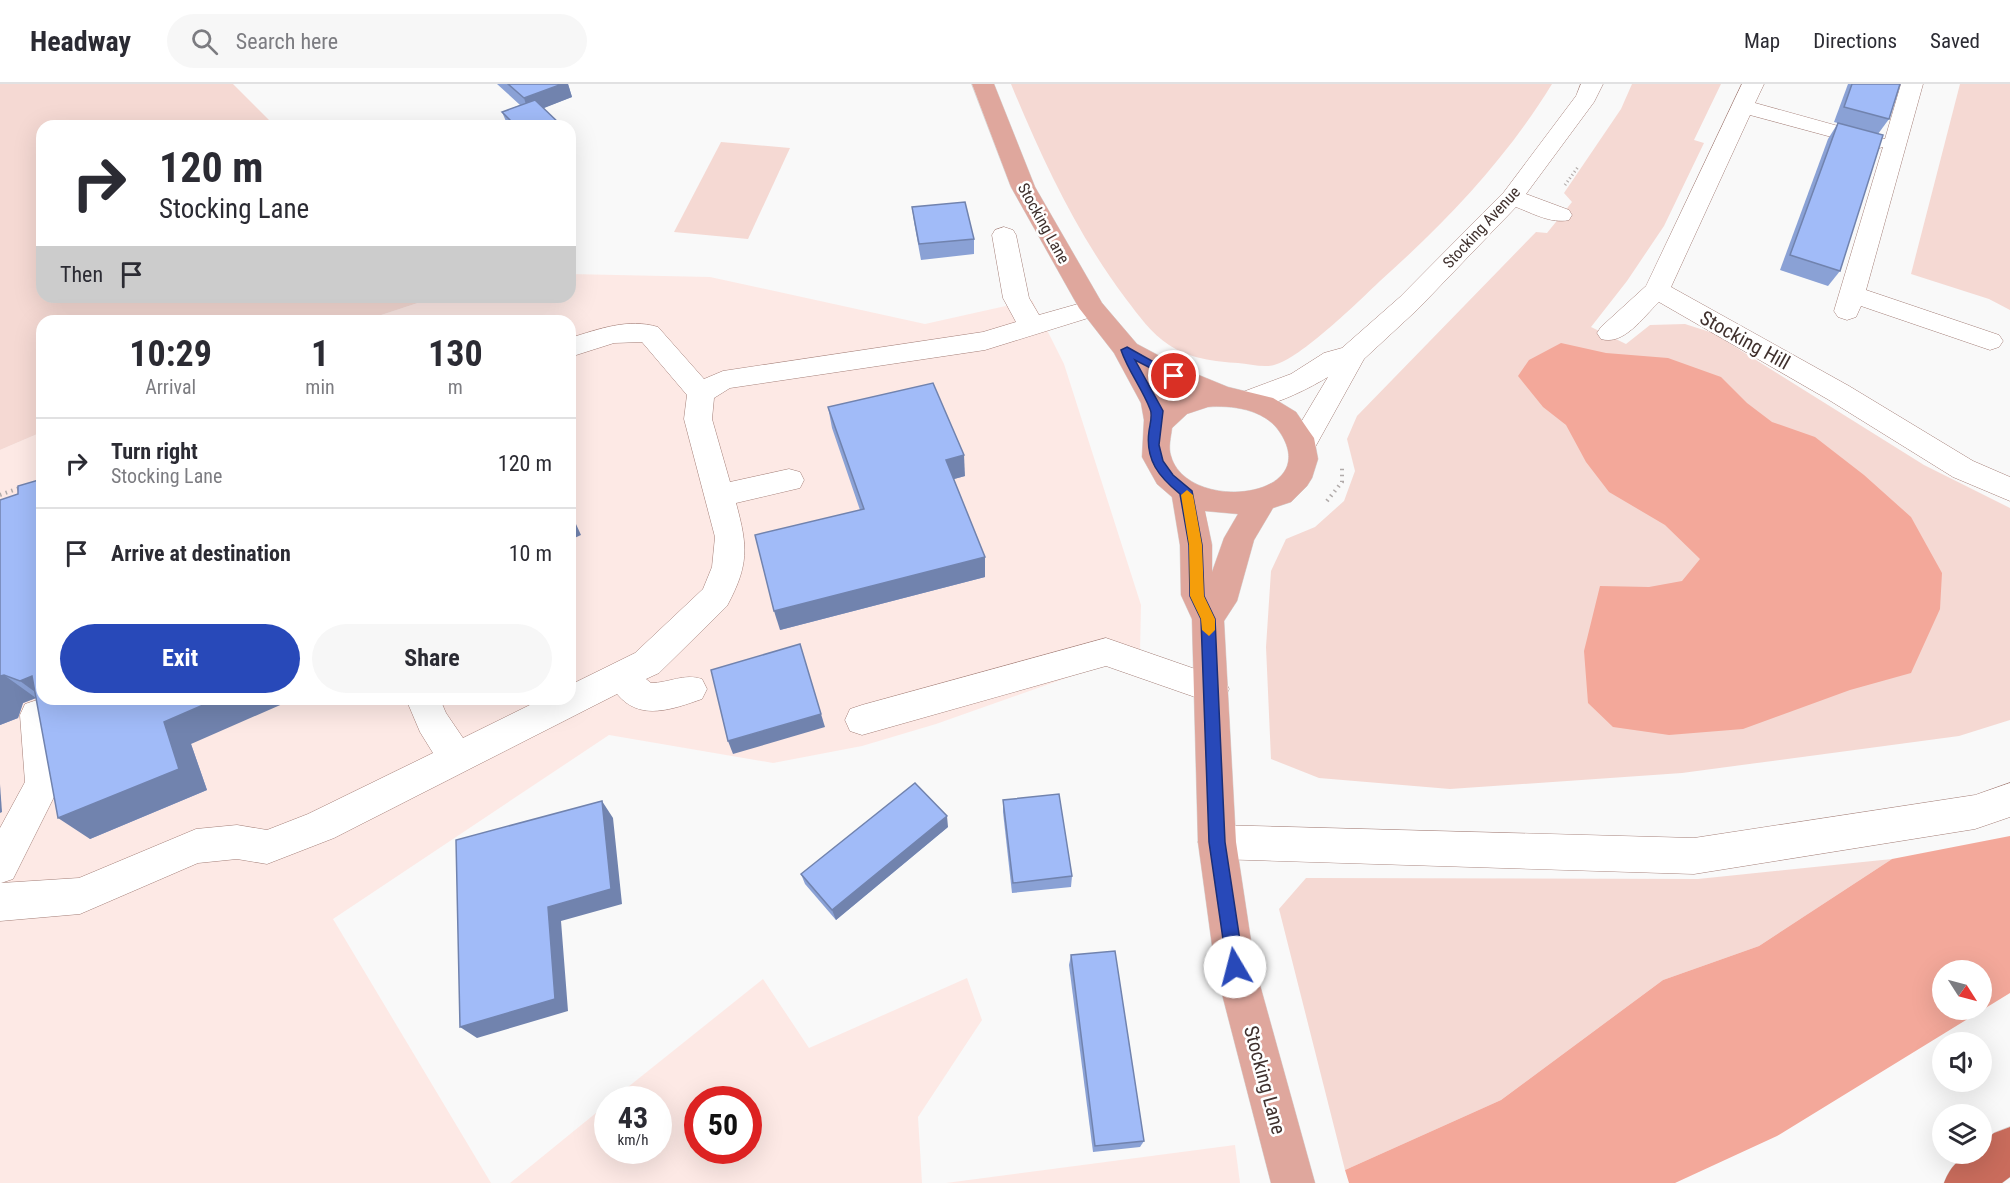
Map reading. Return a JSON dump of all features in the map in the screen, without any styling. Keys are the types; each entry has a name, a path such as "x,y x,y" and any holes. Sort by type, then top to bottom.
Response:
{"highway":[{"path":"1966,1183 2010,1149"}],"main road":[{"name":"Stocking Lane","path":"983,84 1023,187 1092,308 1127,350 1174,376 1273,410 1292,425 1303,444 1305,462 1298,479 1283,493 1261,502 1236,505 1210,501 1186,491 1168,478 1158,462 1153,445 1157,411 1127,350"},
{"path":"1156,429 1171,411 1194,399 1236,398"},
{"name":"Stocking Lane","path":"1186,491 1196,545 1197,596 1208,619 1217,842 1235,967 1293,1183"},
{"path":"1208,619 1221,601 1239,538 1261,502"}],"street":[{"name":"Stocking Avenue","path":"1236,398 1301,381 1334,360 1352,354 1409,303 1512,197 1586,97 1592,84"},
{"path":"1912,84 1849,303 1949,315 1990,341"},
{"path":"1610,333 1657,290 1749,95 1894,147"},
{"path":"1512,197 1560,215"},
{"path":"1004,235 1016,298 1031,326"},
{"name":"Stocking Hill","path":"1657,290 1839,393 1963,469 2010,490"},
{"path":"701,393 723,380 984,341 1092,308"},
{"path":"576,346 612,334 649,333 701,393 698,419 730,537 728,567 716,597 647,663 576,698"},
{"name":"Stocking Avenue","path":"1303,444 1327,398 1346,370 1352,354"},
{"path":"719,496 789,480"},
{"path":"862,720 1106,652 1212,689"},
{"path":"624,674 631,688 640,695 658,698 690,689"},
{"path":"425,705 432,721 456,758"},
{"path":"0,902 80,896 196,846 237,843 267,847 321,826 562,705"},
{"path":"0,866 43,783 37,715"},
{"path":"1217,842 1694,856 1975,812 2010,800"}],"path":[{"path":"1322,505 1342,482 1342,459"},
{"path":"0,495 32,483"}],"shaded area":[{"path":"0,84 233,84 269,120 36,120 36,303 418,303 381,315 36,315 36,435 0,450"},
{"path":"1011,84 1552,84 1495,164 1428,236 1313,341 1285,360 1266,366 1193,356 1163,340 1146,324 1108,274 1076,222 1048,168"},
{"path":"1632,84 1721,84 1694,140 1704,143 1664,226 1627,281 1591,327 1626,344 1650,325 1685,324 1713,333 1924,465 2010,508 2010,720 1959,736 1682,773 1450,789 1319,778 1271,759 1266,647 1271,571 1286,539 1315,527 1344,501 1355,471 1347,439 1357,416 1536,232 1547,233 1572,202 1564,193 1621,109"},
{"path":"1960,84 2010,84 2010,310 1989,299 1911,274"},
{"path":"721,142 790,148 748,239 674,232"},
{"path":"576,274 710,277 925,324 1032,300 1064,364 1141,605 1140,652 936,724 862,746 773,763 609,735 333,919 491,1183 0,1183 0,450 36,435 36,705 576,705 576,315 381,315 418,303 576,303"},
{"path":"1561,343 1606,353 1668,358 1721,377 1747,403 1772,422 1815,437 1864,475 1911,517 1942,573 1940,609 1911,673 1850,690 1743,729 1669,735 1613,727 1588,703 1584,651 1600,586 1649,587 1682,581 1700,559 1665,525 1609,492 1586,462 1566,425 1543,407 1518,376 1529,360"},
{"path":"2010,836 2010,993 1992,1004 1992,960 1932,960 1932,1020 1966,1020 1946,1032 1932,1032 1932,1041 1777,1136 1675,1183 1349,1183 1345,1170 1501,1100 1663,980 1759,946 1892,859"},
{"path":"1892,859 1759,946 1663,980 1501,1100 1345,1170 1279,909 1306,878 1698,879"},
{"path":"967,978 982,1020 918,1117 922,1183 510,1183 594,1115 594,1164 672,1164 672,1086 629,1086 763,979 809,1048"},
{"path":"1235,1145 1240,1183 946,1183"}],"building":[{"path":"508,84 562,84 524,98"},
{"path":"1852,84 1900,84 1889,119 1844,107"},
{"path":"535,100 556,120 510,120 502,112"},
{"path":"1838,123 1883,135 1840,271 1790,255"},
{"path":"965,202 974,239 919,244 912,207"},
{"path":"933,383 964,455 946,460 985,557 774,611 755,535 864,509 828,407"},
{"path":"36,481 36,698 32,676 20,681 4,675 0,676 0,500 18,494 18,486"},
{"path":"800,644 821,714 728,741 711,670"},
{"path":"37,705 203,705 164,722 179,769 58,818"},
{"path":"915,783 947,816 832,910 801,874"},
{"path":"1059,794 1072,876 1013,883 1003,800"},
{"path":"602,801 611,889 548,907 555,999 460,1027 456,840"},
{"path":"1115,951 1144,1141 1095,1146 1071,955"}],"slow traffic":[{"path":"1187,495 1196,545 1197,596 1208,619 1209,630"}],"route":[{"path":"1174,376 1127,350 1157,411 1153,445 1158,462 1168,478 1186,491 1196,545 1197,596 1208,619 1217,842 1235,967"}]}
